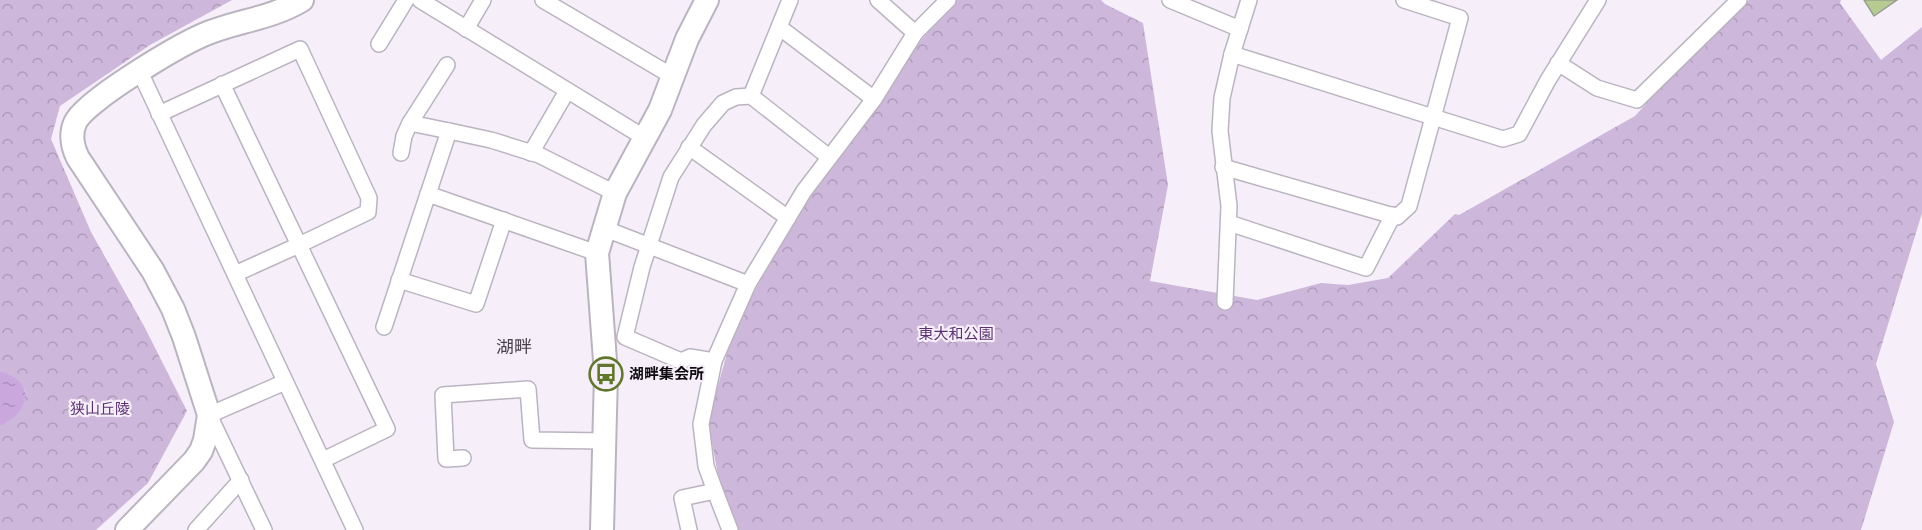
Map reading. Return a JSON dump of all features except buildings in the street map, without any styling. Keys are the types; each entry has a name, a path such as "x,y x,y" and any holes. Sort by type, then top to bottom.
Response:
{"street":[{"path":"264,530 208,416 196,371 173,309 153,271 78,158 73,144 75,124 84,110 112,89 204,35 276,13 302,0"},
{"path":"380,44 406,0"},
{"path":"420,0 645,138"},
{"path":"466,29 483,0"},
{"path":"543,0 672,76"},
{"path":"602,530 606,374 597,253 615,193 660,110 687,39 707,0"},
{"path":"751,96 790,0"},
{"path":"878,0 915,33"},
{"path":"730,530 706,466 701,424 714,361 748,284 804,191 874,99 915,33 948,0"},
{"path":"1170,0 1240,29"},
{"path":"1225,302 1229,206 1223,167 1222,98 1232,54 1249,0"},
{"path":"1223,167 1396,217 1409,206 1460,18 1404,0"},
{"path":"1232,54 1503,139 1520,134 1558,63 1598,0"},
{"path":"1558,63 1597,88 1637,100 1739,0"},
{"path":"779,27 874,99"},
{"path":"159,114 300,48 369,198 368,212 235,274"},
{"path":"400,153 410,123 447,65"},
{"path":"140,72 356,530"},
{"path":"222,84 387,429 323,460"},
{"path":"531,153 567,91"},
{"path":"714,361 690,357 681,361 625,337 642,267 671,177 704,125 723,103 736,97 751,96 829,157"},
{"path":"410,123 491,140 531,153 615,193"},
{"path":"384,327 449,131"},
{"path":"689,147 788,218"},
{"path":"428,194 597,253"},
{"path":"1228,223 1366,268 1393,215"},
{"path":"399,280 476,304 504,220"},
{"path":"603,228 748,284"},
{"path":"208,416 285,382"},
{"path":"462,458 446,459 443,395 528,389 532,440 605,441"},
{"path":"127,530 201,451 208,428 208,416"},
{"path":"196,530 241,480"},
{"path":"689,530 682,498 715,491"}],"green space":[{"name":"狭山丘陵","path":"0,0 232,0 150,45 60,106 51,139 91,232 144,326 187,411 148,483 96,530 0,530 0,426 18,412 25,397 25,391 10,375 0,371"},
{"name":"東大和公園","path":"957,0 1101,0 1143,23 1168,185 1150,281 1257,300 1321,283 1348,285 1388,278 1455,214 1459,215 1635,116 1749,0 1841,0 1840,3 1881,60 1922,27 1922,213 1876,364 1894,422 1861,530 737,530 720,486 708,421 735,325 808,198 922,39"}],"water":[{"path":"0,371 20,382 25,397 18,413 0,426"}],"place":[{"name":"湖畔集会所","path":"606,374"}],"district":[{"name":"湖畔","path":"514,347"}]}
